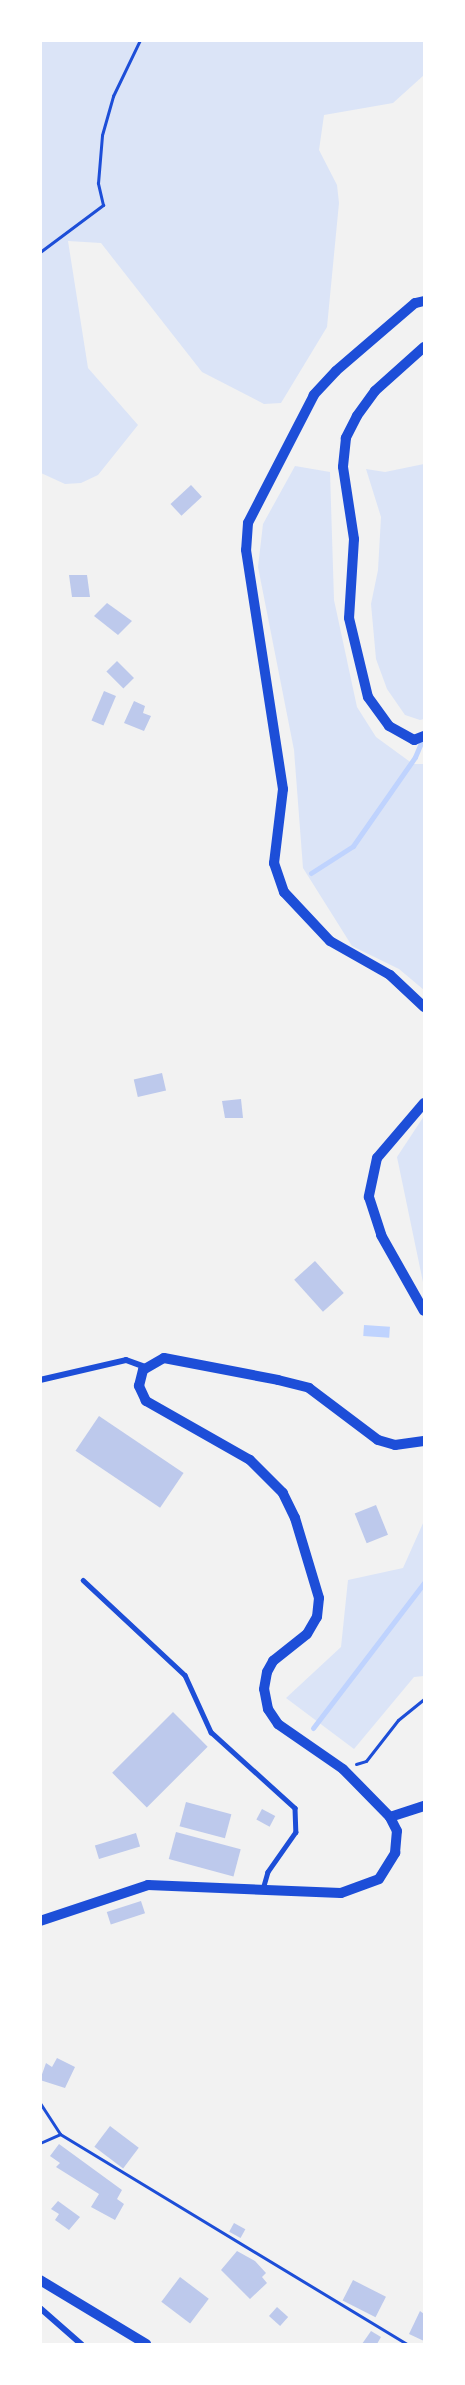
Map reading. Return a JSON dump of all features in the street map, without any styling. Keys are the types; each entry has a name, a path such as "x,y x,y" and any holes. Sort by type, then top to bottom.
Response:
{"street":[{"path":"424,301 415,303 336,371 314,395 253,513 246,550 283,789 274,863 284,892 330,940 390,975 424,1007"},
{"path":"424,347 375,391 357,416 346,438 343,467 354,538 349,618 368,697 389,726 414,740 424,736"},
{"path":"424,1103 403,1124 377,1158 369,1197 381,1235 424,1311"},
{"path":"40,1380 91,1365 126,1360 145,1367 164,1358 309,1388 378,1440 395,1445 424,1441"},
{"path":"40,1921 148,1885 262,1892 341,1893 367,1886 388,1871 395,1853 397,1831 390,1817 343,1769 278,1724 268,1709 264,1689 267,1672 273,1661 307,1634 317,1617 319,1598 295,1518 283,1493 250,1460 146,1401 139,1386 145,1367"},
{"path":"390,1817 424,1806"},
{"path":"40,2280 146,2344"},
{"path":"40,2308 81,2344"}],"lane":[{"path":"83,1580 185,1675 211,1732 295,1808 296,1832 268,1872 262,1892"}],"path":[{"path":"40,252 103,205 98,183 102,135 113,96 140,40"},
{"path":"343,1769 366,1761 398,1720 424,1699"},
{"path":"40,2103 60,2134 407,2344"},
{"path":"40,2143 60,2134"}],"shaded area":[{"path":"40,41 424,42 424,75 393,103 324,115 319,150 337,185 339,203 327,327 281,403 264,404 202,372 101,243 68,241 88,368 138,425 98,475 81,483 65,484 41,473"},
{"path":"424,464 424,719 420,720 405,715 387,689 376,659 371,604 378,570 381,517 366,469 385,472"},
{"path":"295,466 330,472 334,600 357,707 376,737 413,764 424,764 424,990 399,969 352,946 303,868 294,750 258,567 263,524"},
{"path":"424,1116 424,1287 397,1157"},
{"path":"424,1521 424,1676 414,1677 354,1749 286,1698 341,1647 348,1580 403,1568"}],"water":[{"path":"364,1325 390,1327 389,1338 363,1336"}],"building":[{"path":"191,485 202,497 181,516 171,504"},
{"path":"69,575 87,575 90,597 72,597"},
{"path":"107,603 132,621 118,635 94,616"},
{"path":"117,661 134,678 123,689 106,672"},
{"path":"104,691 116,696 103,726 91,720"},
{"path":"134,701 145,706 143,713 151,716 144,731 124,723"},
{"path":"162,1073 166,1091 138,1097 134,1080"},
{"path":"241,1099 243,1118 225,1118 222,1101"},
{"path":"315,1261 344,1293 323,1312 294,1280"},
{"path":"99,1416 184,1473 160,1508 76,1451"},
{"path":"376,1505 388,1535 367,1543 355,1514"},
{"path":"173,1712 208,1747 147,1807 112,1773"},
{"path":"186,1802 231,1814 225,1838 180,1826"},
{"path":"262,1809 275,1816 270,1827 256,1820"},
{"path":"176,1832 241,1849 233,1876 169,1859"},
{"path":"136,1833 140,1846 99,1859 95,1846"},
{"path":"141,1901 145,1913 111,1924 107,1912"},
{"path":"57,2058 75,2067 65,2088 40,2080 46,2063 52,2067"},
{"path":"110,2126 139,2148 123,2168 94,2147"},
{"path":"59,2144 122,2190 117,2199 124,2204 115,2220 91,2207 99,2194 56,2167 60,2163 50,2156"},
{"path":"58,2201 80,2217 69,2230 55,2220 59,2214 51,2209"},
{"path":"234,2223 245,2229 241,2238 229,2232"},
{"path":"237,2251 255,2261 266,2273 262,2277 267,2283 250,2299 221,2270"},
{"path":"180,2277 209,2299 190,2323 161,2302"},
{"path":"353,2280 386,2297 376,2317 343,2300"},
{"path":"277,2307 288,2317 280,2326 269,2316"},
{"path":"420,2311 424,2314 424,2341 409,2334"},
{"path":"371,2331 381,2337 377,2344 362,2344"}],"waterway":[{"path":"311,873 353,846 415,757 424,736"},
{"path":"313,1728 424,1583"}]}
